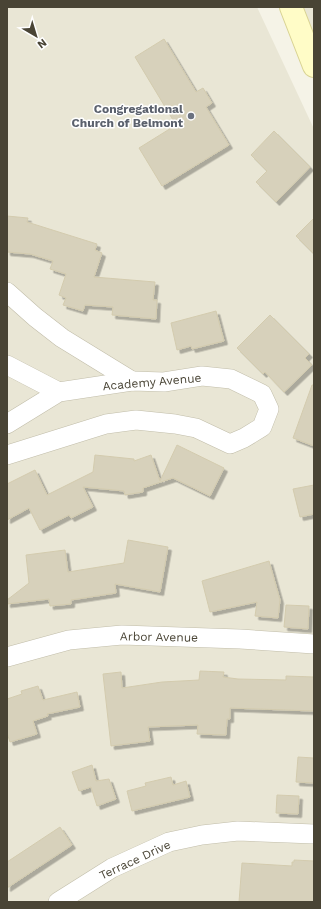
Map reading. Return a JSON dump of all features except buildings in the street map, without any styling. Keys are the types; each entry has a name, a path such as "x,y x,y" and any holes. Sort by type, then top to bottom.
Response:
{"main road":[{"path":"291,7 314,66"}],"street":[{"path":"7,292 35,317 62,338 132,381"},
{"path":"7,365 59,392"},
{"name":"Academy Avenue","path":"7,424 59,392 132,381 164,382 202,376 231,379 262,394 269,409 262,427 230,444 196,428 136,420 106,424 7,455"},
{"name":"Arbor Avenue","path":"7,657 69,640 122,635 240,639 314,644"},
{"name":"Terrace Drive","path":"58,902 112,868 169,842 202,835 238,831 314,834"}],"shaded area":[{"path":"7,7 257,7 314,129 314,902 7,902"},
{"path":"302,7 314,7 314,39"}],"place":[{"name":"Congregational Church of Belmont","path":"191,116"}]}
